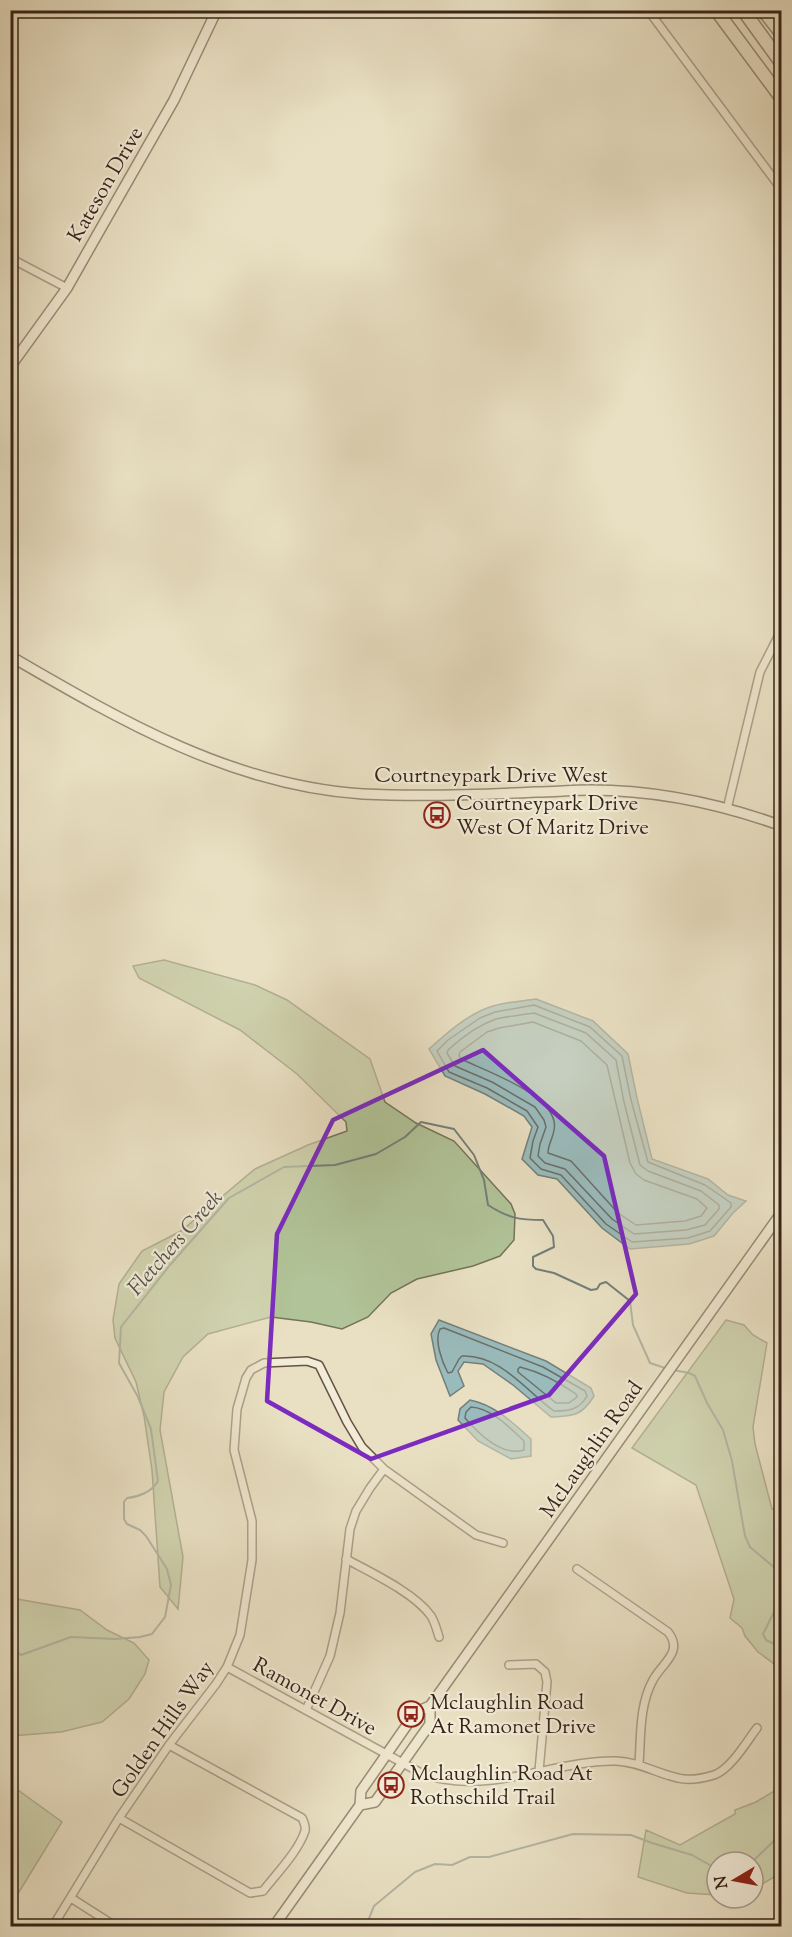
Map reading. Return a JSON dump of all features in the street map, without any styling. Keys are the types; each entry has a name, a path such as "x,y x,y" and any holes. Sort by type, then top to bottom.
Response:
{"highway":[{"path":"716,10 782,99"},
{"path":"743,10 782,64"},
{"path":"763,10 782,34"}],"street":[{"path":"202,10 215,13"},
{"path":"648,10 782,190"},
{"name":"Kateson Drive","path":"10,367 66,288 174,100 215,13"},
{"path":"10,258 66,288"},
{"path":"727,809 760,672 782,629"},
{"name":"Courtneypark Drive West","path":"10,656 100,707 173,743 221,763 289,784 361,794 443,796 590,790 649,794 727,809 782,826"},
{"name":"McLaughlin Road","path":"274,1926 360,1805 361,1791 416,1712 430,1706 781,1215"},
{"name":"Golden Hills Way","path":"53,1926 119,1818 227,1667 240,1635 252,1560 252,1521 234,1450 237,1409 246,1378 251,1370 264,1363 307,1360 319,1365 362,1447 384,1469 476,1535 502,1543"},
{"path":"306,1710 330,1656 340,1613 350,1529 356,1511 369,1488 384,1469"},
{"path":"346,1559 377,1575 417,1601 431,1616 439,1637"},
{"path":"577,1569 668,1632 674,1639 673,1654 652,1681 646,1699 642,1716 639,1764"},
{"path":"509,1665 536,1664 545,1672 547,1682 539,1771"},
{"name":"Ramonet Drive","path":"227,1667 421,1773 443,1780 473,1781 512,1777 585,1763 616,1761 639,1764 680,1779 700,1778 717,1774 732,1761 757,1728"},
{"name":"McLaughlin Road","path":"360,1805 375,1802 430,1724 430,1706"},
{"path":"119,1818 250,1893 262,1891 293,1852 305,1831 302,1818 169,1745"},
{"path":"71,1898 115,1926"},
{"path":"479,1926 598,1926"}],"highlighted area":[{"path":"483,1050 604,1156 636,1294 549,1395 371,1459 267,1401 277,1234 333,1120"}],"green space":[{"path":"164,960 255,985 287,1000 370,1059 385,1102 416,1123 454,1141 511,1204 515,1214 514,1240 500,1256 473,1266 417,1279 391,1293 368,1317 342,1329 271,1317 208,1334 183,1357 164,1392 160,1430 183,1557 178,1609 160,1587 152,1470 144,1416 136,1382 115,1338 113,1320 119,1284 142,1251 181,1231 255,1169 308,1145 347,1131 346,1122 297,1074 240,1030 139,978 133,966"},
{"path":"726,1320 744,1325 753,1335 767,1343 753,1427 755,1444 772,1509 781,1508 781,1669 758,1652 745,1636 742,1628 730,1618 734,1599 696,1485 632,1448"},
{"path":"11,1598 80,1610 107,1630 134,1643 149,1660 145,1674 129,1699 102,1722 61,1732 11,1736"},
{"path":"11,1785 62,1822 11,1905"},
{"path":"781,1787 781,1873 765,1882 765,1850 705,1850 705,1894 687,1893 638,1877 646,1830 680,1845 735,1814 735,1810 756,1802"}],"water":[{"path":"536,999 593,1021 628,1054 652,1159 708,1179 728,1195 746,1201 714,1236 689,1244 630,1249 602,1228 557,1179 538,1175 522,1159 532,1127 524,1116 485,1094 445,1076 429,1049 443,1037 467,1018 484,1009"},
{"path":"439,1320 546,1361 591,1388 594,1396 585,1408 576,1414 551,1417 513,1385 483,1364 464,1362 458,1371 464,1386 450,1396 436,1360 431,1334"},
{"path":"470,1400 496,1410 531,1439 531,1456 511,1459 478,1441 458,1420 460,1409"}],"waterway":[{"name":"Fletchers Creek","path":"10,1646 21,1655 71,1637 115,1639 140,1637 152,1634 165,1617 171,1585 167,1569 146,1536 140,1530 127,1524 124,1519 124,1502 127,1498 144,1493 158,1481 151,1429 138,1397 119,1363 121,1327 170,1265 229,1198 284,1167 335,1165 376,1154 405,1137 421,1122 454,1129 474,1155 484,1180 488,1205 514,1217 543,1220 553,1236 554,1247 533,1257 533,1266 591,1290 597,1289 600,1284 606,1282 630,1301 633,1325 650,1363 668,1369"},
{"name":"Fletchers Creek","path":"673,1370 695,1376 723,1430 732,1461 745,1536 750,1547 782,1574"},
{"name":"Fletchers Creek","path":"782,1596 763,1634 766,1640 782,1648"},
{"path":"764,1850 782,1833"},
{"path":"366,1926 374,1906 415,1872 435,1864 452,1865 470,1857 489,1857 573,1834 631,1835 692,1855 705,1862"}],"place":[{"name":"Courtneypark Drive West Of Maritz Drive","path":"437,815"},
{"name":"Mclaughlin Road At Ramonet Drive","path":"411,1714"},
{"name":"Mclaughlin Road At Rothschild Trail","path":"391,1785"}]}
